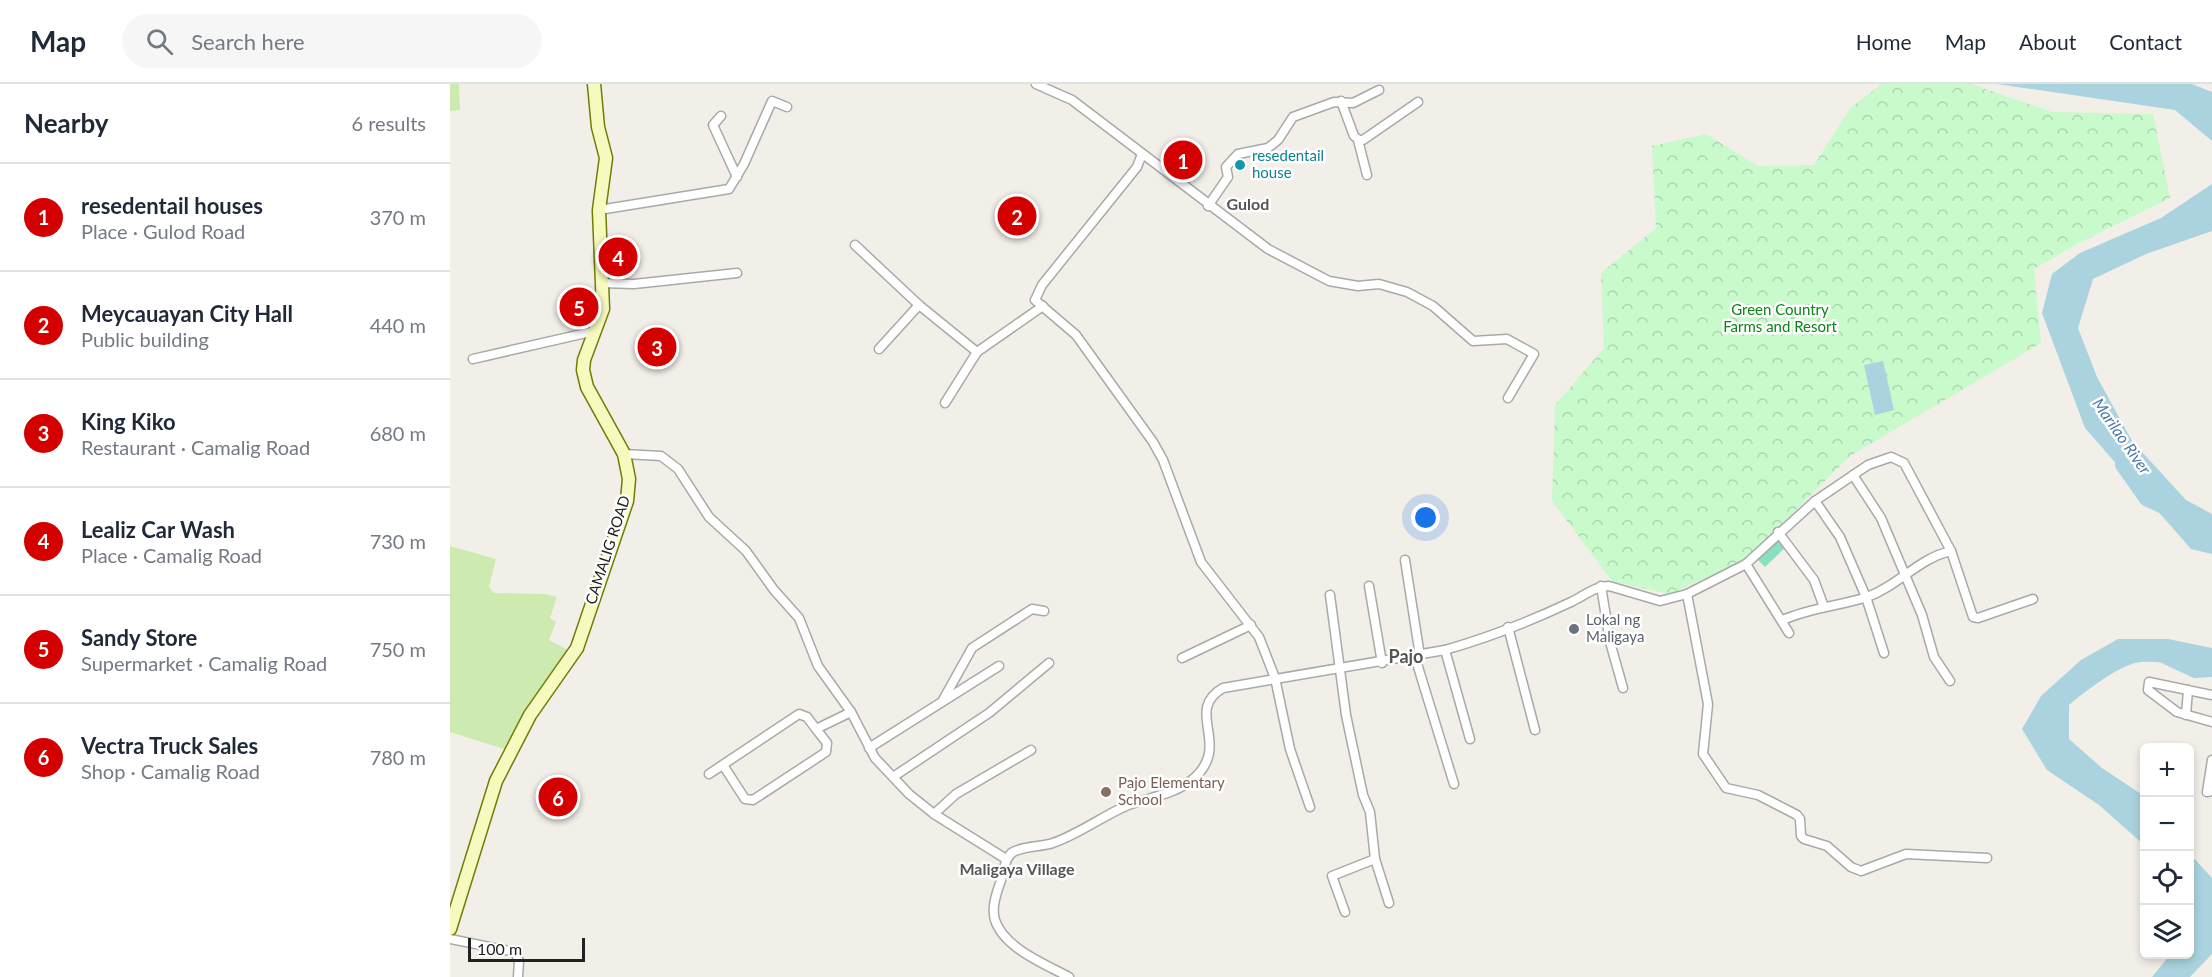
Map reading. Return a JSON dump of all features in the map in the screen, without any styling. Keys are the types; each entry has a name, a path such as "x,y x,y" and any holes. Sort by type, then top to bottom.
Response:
{"main road":[{"name":"CAMALIG ROAD","path":"450,929 496,781 522,728 580,639 627,501 629,479 624,454 584,378 584,360 603,309 599,210 606,158 598,123 594,84"}],"street":[{"path":"1036,84 1072,100 1208,206 1268,249 1311,274 1329,281 1358,286 1379,284 1407,291 1433,306 1473,341 1508,339 1534,354 1508,398"},
{"path":"1208,206 1227,179 1226,167 1232,159 1243,152 1268,148 1278,140 1293,117 1341,101 1353,103 1379,90"},
{"path":"599,210 722,192 729,189 737,177 772,101 787,107"},
{"path":"1341,101 1354,136 1358,140 1367,175"},
{"path":"1358,140 1364,140 1418,102"},
{"path":"721,116 713,125 737,177"},
{"path":"1142,154 1137,167 1042,285 1035,300 1076,335 1153,442 1163,460 1201,562 1259,637 1275,678 1290,749 1310,807"},
{"path":"855,245 919,305 977,352"},
{"path":"601,283 634,284 737,273"},
{"path":"879,349 919,305"},
{"path":"945,403 977,352 1043,306"},
{"path":"473,359 595,331"},
{"path":"624,454 661,456 678,469 709,517 746,551 774,590 799,618 818,666 851,712 868,748 893,777 934,814 1006,859"},
{"path":"1069,977 1033,957 1005,937 995,920 994,906 1006,859 1014,852 1053,843 1126,807 1181,788 1200,772 1206,761 1212,740 1204,710 1207,703 1223,688 1275,678 1382,663 1444,650 1477,641 1572,602 1600,586 1609,586 1660,601 1687,594 1746,564 1778,532 1815,501 1876,460 1891,457 1904,463 1951,551 1973,617 1978,618 2032,599"},
{"path":"1852,475 1881,518 1906,576 1934,657 1950,681"},
{"path":"1815,501 1840,537 1866,597 1884,653"},
{"path":"1778,532 1814,580 1824,607"},
{"path":"1783,620 1866,597 1894,585 1930,558 1951,551"},
{"path":"1405,560 1418,656 1454,784"},
{"path":"1746,564 1789,633"},
{"path":"1369,586 1382,663"},
{"path":"1600,586 1610,642 1623,688"},
{"path":"1687,594 1708,704 1703,754 1722,785 1731,790 1758,795 1797,815 1800,819 1801,837 1827,846 1857,870 1867,871 1898,856 1913,854 1987,858"},
{"path":"1330,595 1354,758 1370,812 1374,859 1389,903"},
{"path":"943,700 945,691 972,648 1032,609 1044,611"},
{"path":"1182,658 1251,625"},
{"path":"1508,627 1535,730"},
{"path":"1444,650 1470,739"},
{"path":"893,777 989,713 1049,663"},
{"path":"868,748 999,666"},
{"path":"2212,695 2148,682 2148,690 2177,712 2212,722"},
{"path":"2186,715 2188,690"},
{"path":"816,729 851,712"},
{"path":"709,774 799,714 807,717 827,743 826,752 753,800 744,799 723,765"},
{"path":"934,814 956,794 1031,750"},
{"path":"2212,760 2207,792 2212,792"},
{"path":"1345,912 1332,876 1374,859"},
{"path":"450,939 515,952 519,961 518,977"}],"green space":[{"path":"450,84 459,84 460,110 450,111"},
{"name":"Green Country Farms and Resort","path":"1882,84 1971,84 2052,112 2153,114 2170,198 2077,244 2034,269 2041,343 1850,456 1745,561 1669,594 1612,581 1552,501 1555,405 1604,348 1601,273 1656,228 1652,146 1706,134 1758,166 1814,165 1851,107"},
{"path":"1776,535 1787,546 1765,567 1755,557"},
{"path":"450,546 496,559 489,587 494,593 546,594 557,597 550,618 556,622 549,640 574,653 510,751 450,732"}],"water":[{"path":"1997,84 2192,84 2212,92 2212,141 2175,110"},
{"path":"2212,184 2212,231 2146,254 2093,279 2078,328 2097,377 2132,441 2186,500 2212,514 2212,554 2191,549 2085,428 2042,313 2052,274 2080,253 2161,218"},
{"path":"1883,361 1894,410 1875,415 1864,365"},
{"path":"2118,639 2168,639 2212,648 2212,670 2177,664 2141,662 2124,667 2069,705 2069,739 2102,768 2140,793 2140,841 2099,805 2047,770 2022,729 2041,696 2081,660"},
{"path":"2194,858 2212,878 2212,954 2190,977 2152,977 2167,959 2194,959"}],"waterway":[{"name":"Marilao River","path":"2122,465 2146,499 2167,509"},
{"name":"Marilao River","path":"2165,657 2195,671 2212,670"}],"place":[{"name":"resedentail houses","path":"1183,160"},
{"name":"resedentail house","path":"1240,165"},
{"name":"Meycauayan City Hall","path":"1017,216"},
{"name":"Lealiz Car Wash","path":"618,257"},
{"name":"Sandy Store","path":"579,307"},
{"name":"King Kiko","path":"657,347"},
{"name":"Lokal ng Maligaya","path":"1574,629"},
{"name":"Pajo Elementary School","path":"1106,792"},
{"name":"Vectra Truck Sales","path":"558,797"}],"district":[{"name":"Gulod","path":"1248,204"},
{"name":"Pajo","path":"1406,657"},
{"name":"Maligaya Village","path":"1017,869"}]}
